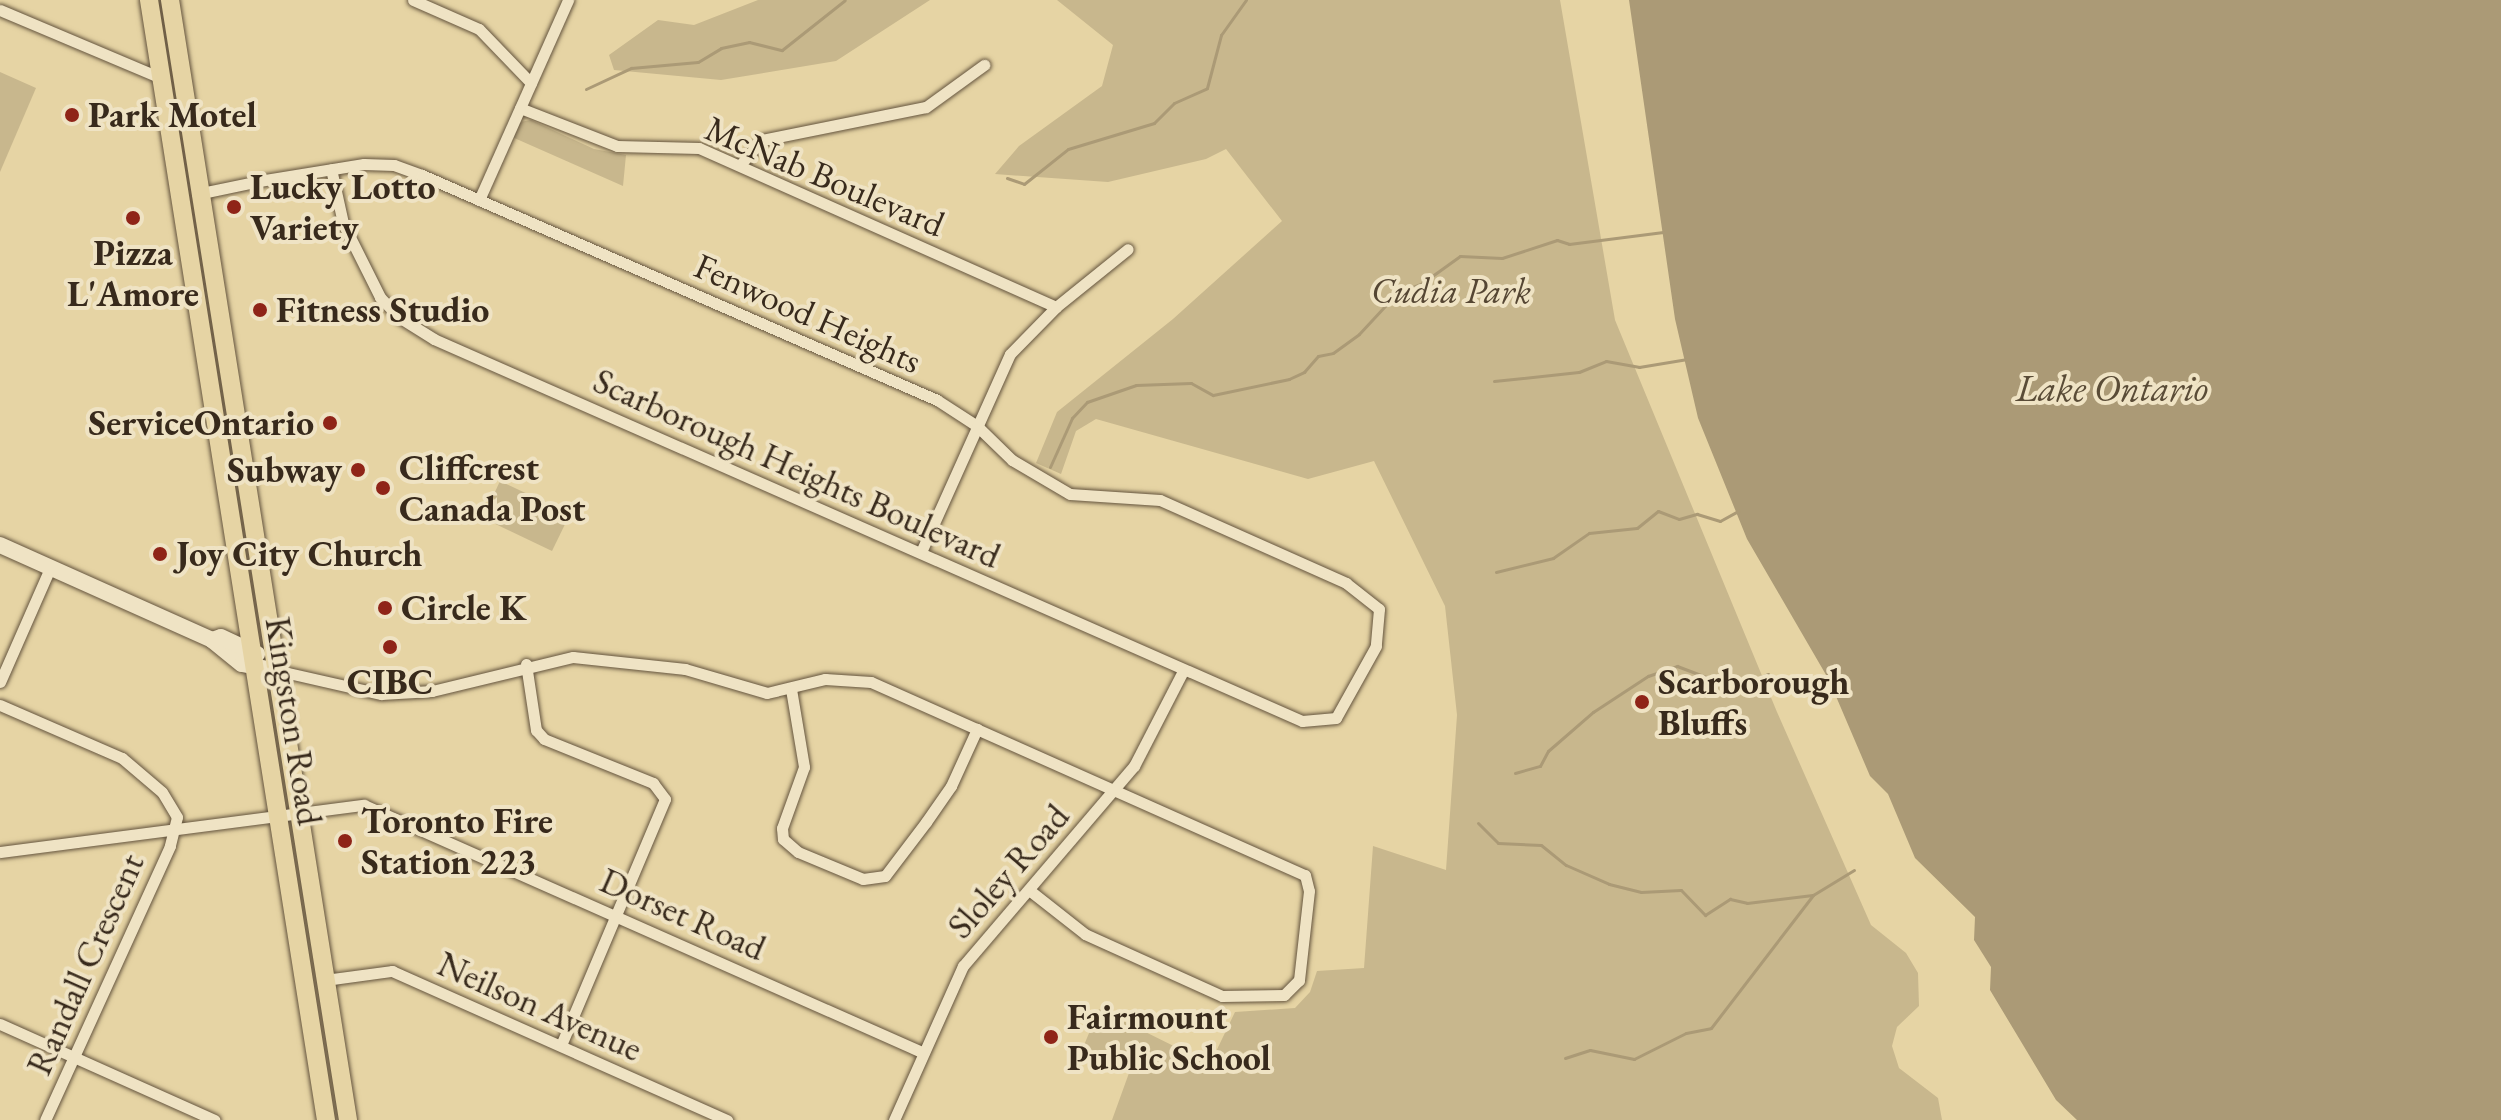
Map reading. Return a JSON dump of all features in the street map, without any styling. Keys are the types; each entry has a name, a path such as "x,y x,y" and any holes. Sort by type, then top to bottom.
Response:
{"main road":[{"name":"Kingston Road","path":"149,0 326,1120"},
{"name":"Kingston Road","path":"170,0 273,670 348,1120"}],"street":[{"path":"413,0 479,29 531,83"},
{"path":"479,200 568,0"},
{"path":"0,10 163,79"},
{"path":"740,165 762,140 926,107 984,65"},
{"name":"McNab Boulevard","path":"520,108 617,146 683,144 740,165 1056,307"},
{"name":"Fenwood Heights","path":"182,200 200,193 331,169 394,165 937,400 977,426 1012,460 1070,494 1160,500 1346,583 1379,609 1376,646 1340,713 1330,720"},
{"name":"Scarborough Heights Boulevard","path":"331,169 343,223 380,297 418,331 1183,671 1302,721 1330,720"},
{"path":"921,552 1010,354 1056,307 1128,249"},
{"path":"0,545 212,640 220,651 254,667 342,688 395,694 449,687 526,664 595,658 685,669 767,693 848,677 977,729 1309,879 1301,964 1292,992 1222,996 1085,934 1029,890"},
{"path":"0,682 50,568"},
{"path":"212,640 221,637 250,647 273,670"},
{"path":"526,664 536,730 544,739 662,789 664,811 561,1045"},
{"name":"Sloley Road","path":"894,1120 963,966 1115,790 1152,738 1183,671"},
{"path":"791,689 804,767 782,828 783,839 798,852 863,879 885,876 951,786 977,729"},
{"path":"0,705 133,765 168,799 177,817 176,831"},
{"name":"Dorset Road","path":"0,852 176,831 343,805 381,809 924,1053"},
{"name":"Randall Crescent","path":"45,1120 176,831"},
{"name":"Neilson Avenue","path":"325,980 392,971 727,1120"},
{"path":"0,1024 215,1120"}],"green space":[{"path":"758,0 930,0 836,61 721,80 614,70 609,55 658,20 694,25"},
{"name":"Cudia Park","path":"1057,0 1560,0 1615,320 1777,712 1871,925 1906,953 1918,973 1919,1006 1897,1027 1892,1046 1899,1068 1938,1098 1942,1120 1112,1120 1129,1073 1082,1050 1099,1009 1210,1064 1235,1012 1295,1008 1310,992 1317,971 1364,968 1373,846 1446,870 1457,715 1445,606 1374,461 1308,479 1096,419 1076,431 1061,474 1036,463 1057,412 1173,319 1282,221 1226,149 1206,159 1108,182 995,174 1019,146 1102,86 1113,45"},
{"path":"0,72 36,88 0,172"},
{"path":"531,120 594,149 626,155 623,186 512,137 520,122"},
{"path":"500,481 570,514 552,551 483,518"}],"water":[{"name":"Lake Ontario","path":"1629,0 2501,0 2501,1120 2077,1120 2056,1100 1990,990 1991,967 1974,940 1975,917 1915,858 1888,794 1870,776 1829,680 1747,539 1698,418 1675,319"}],"waterway":[{"path":"586,89 631,68 698,62 721,48 749,42 782,50 845,0"},
{"path":"1007,178 1024,184 1068,149 1154,123 1174,103 1207,88 1221,35 1246,0"},
{"path":"1050,467 1072,418 1087,402 1136,385 1191,383 1213,395 1289,379 1304,372 1318,356 1333,353 1359,334 1397,293 1421,284 1460,256 1502,258 1557,240 1569,244 1663,232"},
{"path":"1494,381 1579,372 1606,361 1639,367 1687,359"},
{"path":"1496,572 1553,558 1589,533 1637,528 1658,511 1679,519 1697,514 1720,521 1738,511"},
{"path":"1515,773 1540,766 1548,751 1593,712 1648,676 1677,666 1735,688 1768,674"},
{"path":"1478,823 1498,843 1541,845 1566,865 1609,884 1641,892 1681,890 1705,915 1730,899 1747,903 1813,895"},
{"path":"1565,1058 1590,1050 1634,1059 1686,1033 1711,1028 1813,895 1854,870"}],"place":[{"name":"Park Motel","path":"72,115"},
{"name":"Lucky Lotto Variety","path":"234,207"},
{"name":"Pizza L'Amore","path":"133,218"},
{"name":"Fitness Studio","path":"260,310"},
{"name":"ServiceOntario","path":"330,423"},
{"name":"Subway","path":"358,470"},
{"name":"Cliffcrest Canada Post","path":"383,488"},
{"name":"Joy City Church","path":"160,554"},
{"name":"Circle K","path":"385,608"},
{"name":"CIBC","path":"390,647"},
{"name":"Scarborough Bluffs","path":"1642,702"},
{"name":"Toronto Fire Station 223","path":"345,841"},
{"name":"Fairmount Public School","path":"1051,1037"}]}
